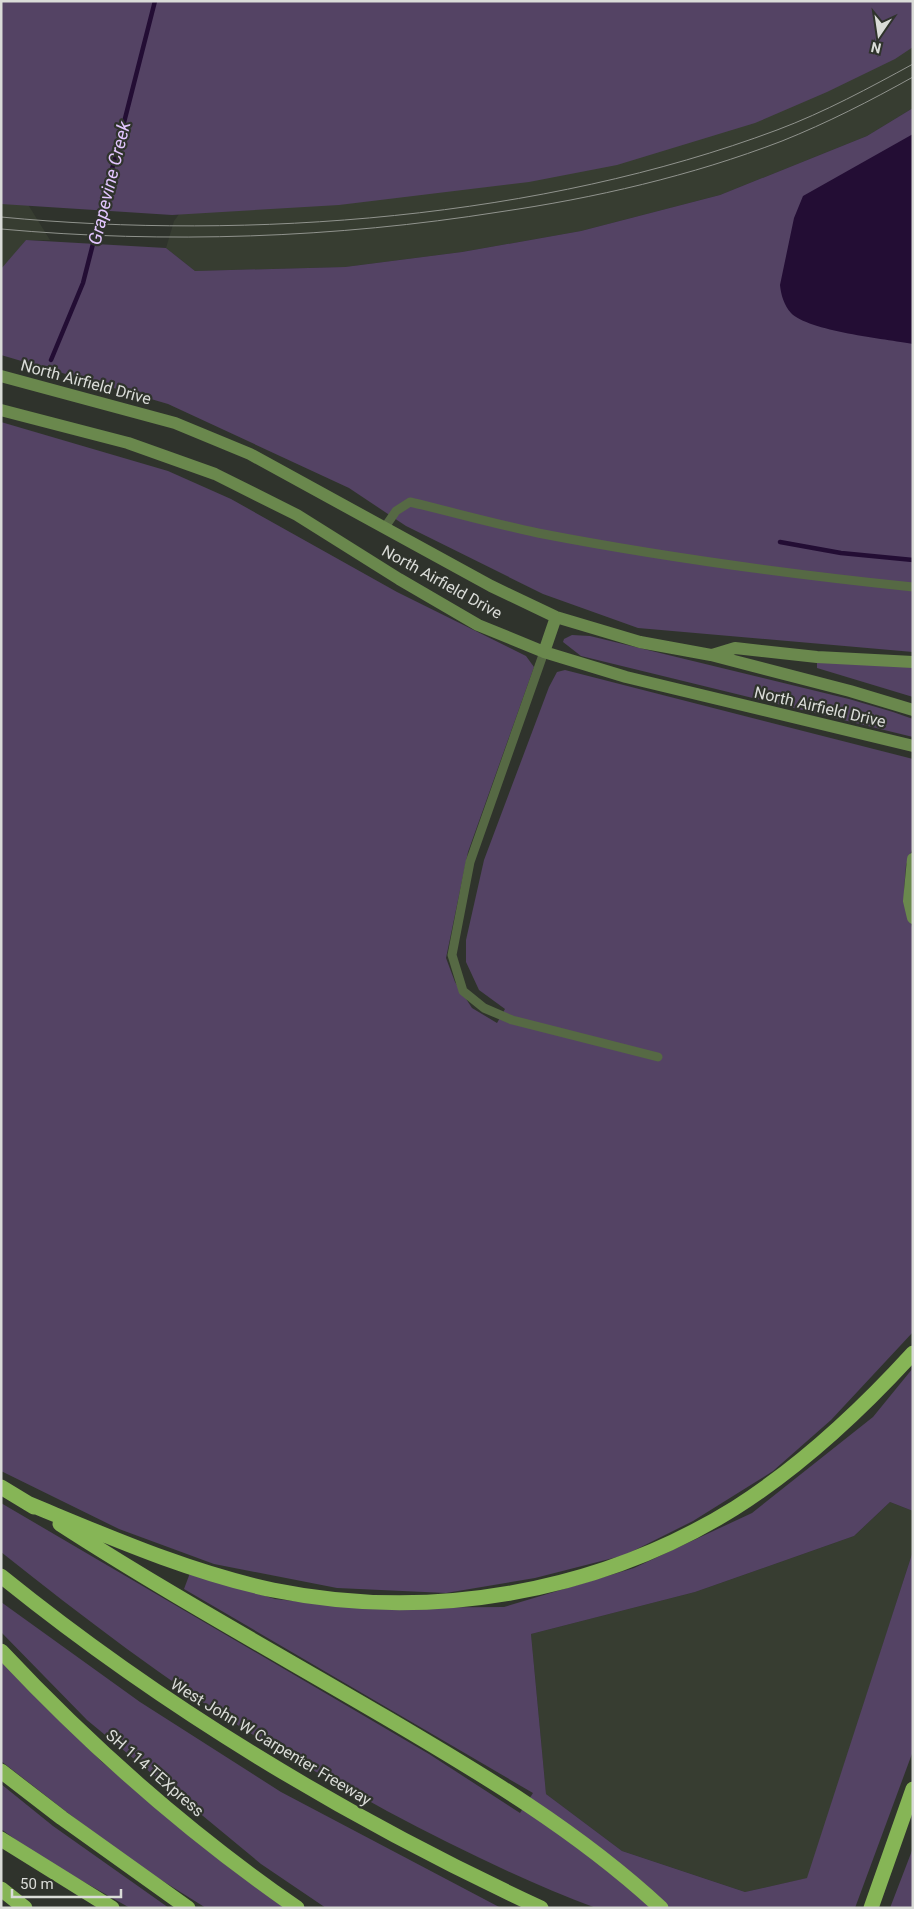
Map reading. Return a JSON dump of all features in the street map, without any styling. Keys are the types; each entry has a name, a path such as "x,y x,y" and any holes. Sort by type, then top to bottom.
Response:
{"highway":[{"path":"27,1503 132,1546 230,1578 271,1589 329,1599 384,1603 460,1600 508,1594 570,1581 638,1558 679,1539 736,1507 776,1479 859,1408 913,1353"},
{"path":"1,1487 123,1565 472,1768 552,1820 623,1873 661,1908"},
{"name":"West John W Carpenter Freeway","path":"1,1576 135,1678 248,1752 379,1828 542,1908"},
{"name":"SH 114 TEXpress","path":"1,1651 102,1751 184,1821 297,1908"},
{"path":"1,1771 62,1818 188,1908"},
{"path":"871,1908 913,1789"},
{"path":"1,1839 112,1908"},
{"path":"1,1889 25,1908"}],"main road":[{"name":"North Airfield Drive","path":"1,376 174,423 250,454 491,586 556,617 640,642 711,655 850,691 913,710"},
{"name":"North Airfield Drive","path":"1,410 128,443 215,474 297,515 399,579 478,624 544,652 626,677 913,746"},
{"path":"544,652 556,617"},
{"path":"711,655 735,648 818,657 913,662"},
{"path":"913,859 909,900 913,918"}],"lane":[{"path":"385,527 396,511 410,502 536,532 676,558 806,576 913,587"},
{"path":"544,652 470,862 452,955 463,991 484,1008 512,1020 658,1058"}],"shaded area":[{"path":"1,1 913,1 913,47 895,59 827,92 755,123 617,165 529,182 339,205 172,215 1,204"},
{"path":"913,29 913,108 867,136 720,195 581,231 462,252 345,267 195,271 166,248 174,221 203,182"},
{"path":"913,108 913,652 638,628 543,594 406,526 349,488 168,404 1,355 1,269 26,240 166,248 195,271 345,267 462,252 581,231 720,195 867,136"},
{"path":"913,134 913,344 830,329 813,325 800,319 786,307 780,285 794,218 803,196"},
{"path":"1,188 19,190 50,240 26,240 2,270"},
{"path":"1,422 168,471 231,499 397,592 526,656 534,667 468,852 446,958 455,982 472,1008 497,1023 505,1009 479,990 466,962 466,940 484,860 549,687 557,672 565,670 913,759 913,847 906,865 904,891 913,932 913,1332 831,1420 773,1471 693,1521 625,1555 535,1578 446,1593 337,1588 214,1564 119,1529 1,1471"},
{"path":"572,635 590,636 849,699 893,712 913,719 913,737 581,656 563,642 564,639"},
{"path":"817,661 913,667 913,697 817,668"},
{"path":"913,1368 913,1511 890,1502 854,1536 695,1592 531,1634 546,1794 622,1851 745,1892 807,1878 913,1551 913,1751 855,1908 596,1908 543,1887 490,1863 387,1811 267,1743 150,1666 1,1552 1,1503 429,1754 520,1813 533,1793 184,1589 190,1573 275,1599 360,1608 504,1607 634,1568 752,1513 873,1417"},
{"path":"890,1502 913,1511 913,1551 808,1878 745,1892 622,1851 546,1794 531,1634 695,1592 854,1536"},
{"path":"1,1602 140,1702 281,1792 501,1908 326,1908 261,1864 87,1720 1,1632"},
{"path":"1,1661 102,1762 285,1908 206,1908 126,1858 1,1761"},
{"path":"1,1784 53,1826 169,1908 130,1908 38,1856 1,1829"},
{"path":"913,1848 913,1908 890,1908"}],"waterway":[{"name":"Grapevine Creek","path":"51,360 83,283 155,1"},
{"path":"780,542 841,553 913,560"}],"tram line":[{"path":"1,217 96,224 195,226 294,223 395,216 494,203 592,184 686,160 777,130 846,99 913,64"},
{"path":"1,229 63,234 126,236 251,236 375,228 437,221 535,206 607,193 678,175 748,154 832,119 913,77"}]}
